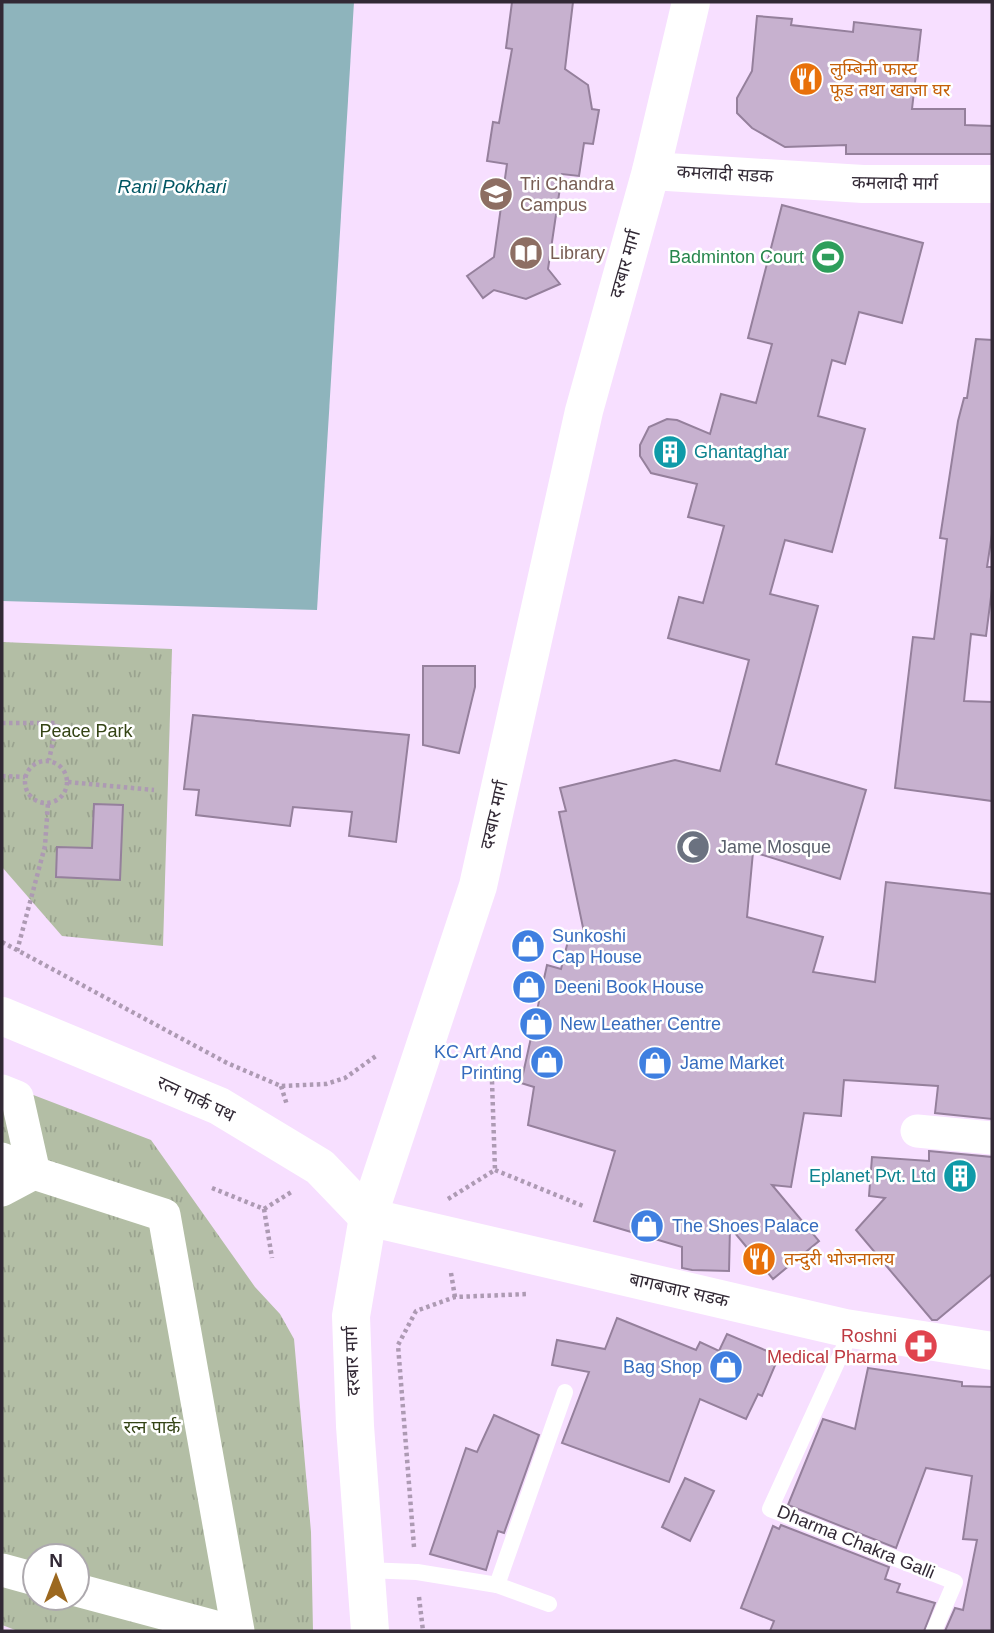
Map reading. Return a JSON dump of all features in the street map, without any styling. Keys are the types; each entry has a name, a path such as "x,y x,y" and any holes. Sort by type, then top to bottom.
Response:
{"main road":[{"name":"दरबार मार्ग","path":"370,1631 351,1316 368,1217 478,886 584,411 651,171 691,2"},
{"name":"कमलादी सडक","path":"651,171 799,177"},
{"name":"कमलादी मार्ग","path":"799,177 863,184 992,184"},
{"name":"रत्न पार्क पथ","path":"2,1016 219,1107 320,1167 368,1217"},
{"name":"बागबजार सडक","path":"368,1217 845,1328 992,1351"}],"street":[{"path":"2,1091 18,1097 34,1172"},
{"path":"917,1131 992,1138"},
{"path":"2,1158 34,1172 164,1215 238,1631"},
{"path":"2,1190 34,1172"},
{"path":"2,1570 21,1575"},
{"path":"91,1594 230,1631"}],"lane":[{"name":"Dharma Chakra Galli","path":"845,1328 845,1345 770,1509 955,1582 934,1631"},
{"path":"498,1585 565,1392"},
{"path":"365,1570 416,1572 498,1585 549,1604"}],"path":[{"path":"2,723 57,723 49,760"},
{"path":"49,760 59,764 68,782 58,800 38,802 30,796 25,777 38,761 49,760"},
{"path":"2,776 25,777"},
{"path":"68,782 154,790"},
{"path":"17,951 45,846 48,803"},
{"path":"2,942 227,1063 281,1086 326,1084 345,1078 376,1056"},
{"path":"492,1081 495,1170 583,1206"},
{"path":"212,1188 264,1209 272,1258"},
{"path":"423,1631 398,1345 416,1311 455,1297 535,1293"}],"green space":[{"name":"Peace Park","path":"2,642 172,649 163,946 62,936 2,867"},
{"name":"रत्न पार्क","path":"2,1083 151,1140 255,1287 280,1314 294,1339 311,1532 313,1631 18,1631 2,1625"}],"water":[{"name":"Rani Pokhari","path":"2,2 354,2 317,610 2,601"}],"building":[{"path":"512,2 573,2 565,69 588,85 592,109 599,110 593,144 584,143 579,176 562,174 548,269 560,284 526,299 494,290 483,298 467,276 494,257 507,164 487,161 493,122 499,123 512,49 506,48"},
{"path":"757,16 792,19 791,25 853,32 854,22 921,30 912,109 965,109 965,125 992,126 992,154 846,154 846,145 785,147 752,128 737,113 737,98 752,71"},
{"path":"782,205 923,243 902,323 859,312 845,364 832,360 818,416 865,429 832,552 785,540 770,594 818,606 776,764 866,790 840,879 753,852 747,917 823,937 813,972 875,982 886,882 992,894 992,1119 935,1113 938,1086 844,1080 841,1116 804,1113 791,1187 772,1185 819,1241 773,1279 730,1227 729,1271 692,1270 682,1268 682,1247 594,1221 615,1151 528,1125 534,1087 521,1083 547,965 561,969 569,937 586,942 559,812 566,811 560,788 675,760 720,771 749,660 668,638 679,597 703,603 724,526 688,517 697,484 651,473 640,456 640,445 649,427 667,419 677,420 710,434 721,394 756,403 772,344 748,338"},
{"path":"976,339 992,340 992,534 987,567 992,567 992,589 986,636 971,634 964,701 992,702 992,801 895,788 913,637 934,639 947,539 940,538 958,421 964,398 967,398"},
{"path":"423,666 475,666 475,687 459,753 423,745"},
{"path":"193,715 409,735 396,842 349,836 352,812 293,807 290,826 196,815 199,790 184,789"},
{"path":"94,804 123,805 120,880 56,877 57,847 92,848"},
{"path":"929,1151 992,1157 992,1274 937,1320 932,1320 856,1230 885,1198 869,1196 872,1157 929,1161"},
{"path":"617,1318 696,1350 700,1342 719,1351 727,1334 779,1356 762,1396 758,1394 746,1419 700,1399 669,1482 562,1443 589,1372 552,1365 557,1340 605,1349"},
{"path":"868,1368 962,1382 962,1386 992,1387 992,1631 945,1631 955,1608 963,1610 977,1540 963,1539 972,1476 926,1468 896,1548 788,1505 823,1419 855,1429"},
{"path":"494,1415 539,1435 504,1533 498,1531 486,1570 430,1554 466,1448 477,1452"},
{"path":"685,1478 714,1491 690,1541 662,1527"},
{"path":"781,1525 889,1567 885,1579 900,1584 897,1592 935,1603 924,1631 770,1631 774,1621 741,1608 773,1526 779,1529"}],"place":[{"name":"लुम्बिनी फास्ट फूड तथा खाजा घर","path":"806,79"},
{"name":"Tri Chandra Campus","path":"496,194"},
{"name":"Library","path":"526,253"},
{"name":"Badminton Court","path":"828,257"},
{"name":"Ghantaghar","path":"670,452"},
{"name":"Jame Mosque","path":"693,847"},
{"name":"Sunkoshi Cap House","path":"528,946"},
{"name":"Deeni Book House","path":"529,987"},
{"name":"New Leather Centre","path":"536,1024"},
{"name":"KC Art And Printing","path":"547,1062"},
{"name":"Jame Market","path":"655,1063"},
{"name":"Eplanet Pvt. Ltd","path":"960,1176"},
{"name":"The Shoes Palace","path":"647,1226"},
{"name":"तन्दुरी भोजनालय","path":"759,1259"},
{"name":"Roshni Medical Pharma","path":"921,1346"},
{"name":"Bag Shop","path":"726,1367"}]}
